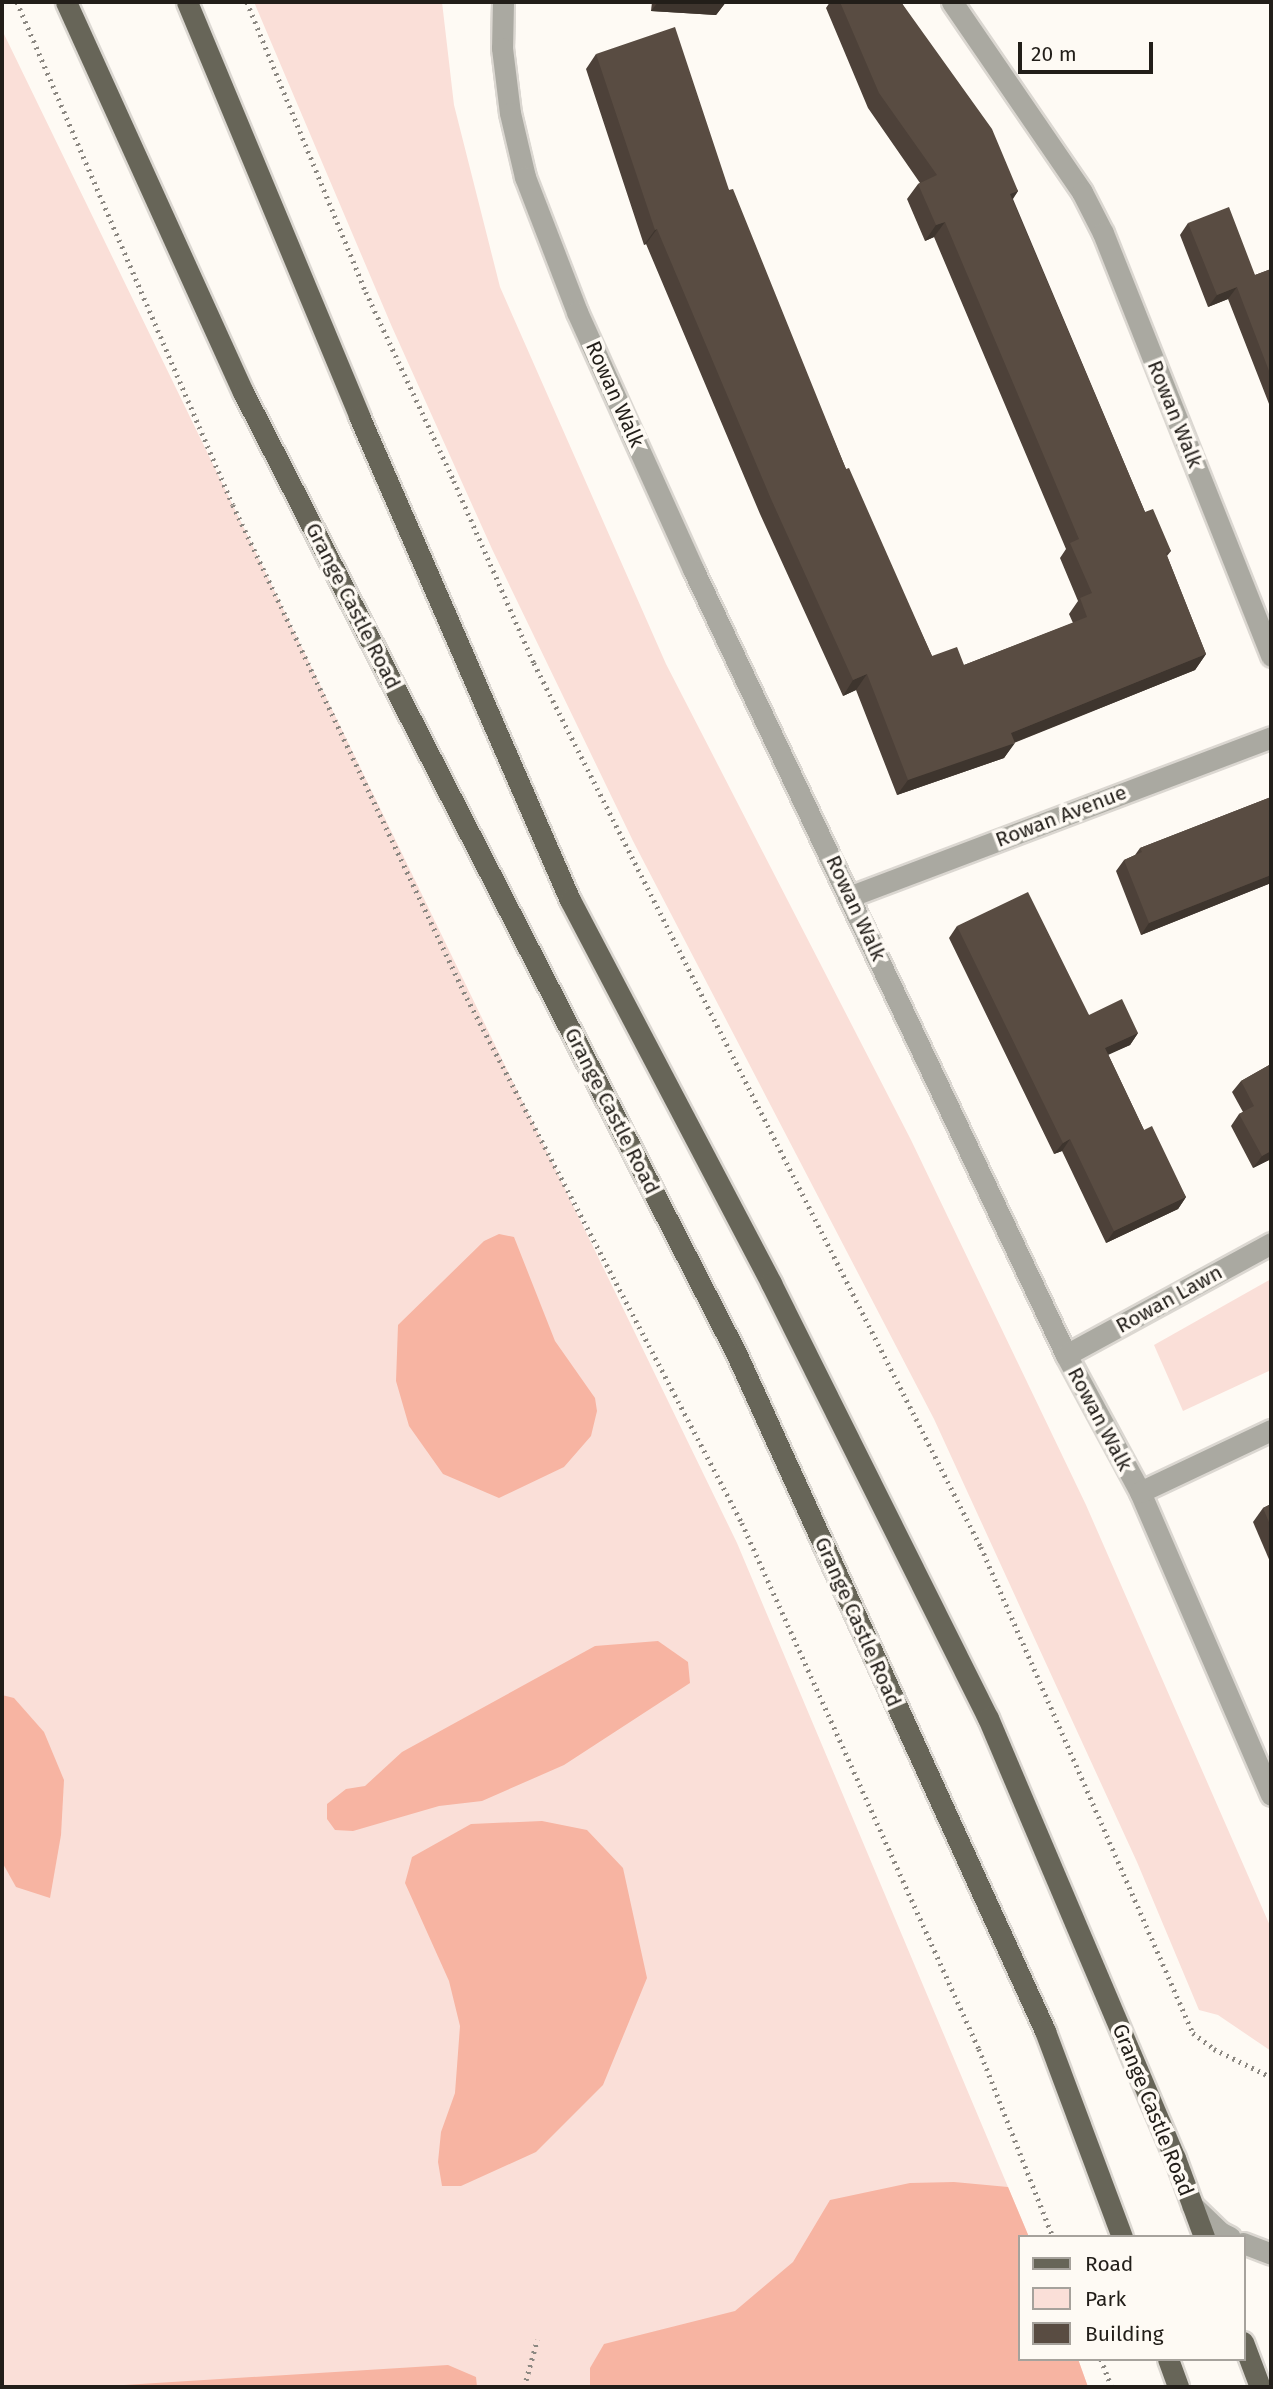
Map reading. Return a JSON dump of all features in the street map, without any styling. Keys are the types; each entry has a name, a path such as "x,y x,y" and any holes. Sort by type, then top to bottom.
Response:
{"main road":[{"name":"Grange Castle Road","path":"66,2 243,392 737,1355 1045,2031 1121,2235"},
{"name":"Grange Castle Road","path":"187,2 359,416 570,900 771,1283 988,1718 1203,2235"},
{"path":"1245,2347 1260,2387"},
{"path":"1169,2361 1178,2387"}],"street":[{"name":"Rowan Walk","path":"503,2 502,48 510,113 525,177 578,312 693,569 851,896 1066,1354 1140,1492 1271,1795"},
{"name":"Rowan Walk","path":"952,2 1082,192 1103,233 1271,656"},
{"name":"Rowan Avenue","path":"851,896 1271,737"},
{"name":"Rowan Lawn","path":"1066,1354 1271,1243"},
{"path":"1140,1492 1271,1430"},
{"path":"1192,2206 1226,2235"},
{"path":"1245,2244 1271,2253"}],"path":[{"path":"17,2 238,517 467,998 742,1523 979,2049 1052,2235"},
{"path":"247,2 366,292 454,481 534,663 981,1547 1193,2033 1214,2049 1271,2077"},
{"path":"524,2387 537,2340"},
{"path":"1102,2361 1112,2387"}],"green space":[{"path":"254,2 442,2 454,105 500,287 666,664 911,1140 1086,1505 1271,1928 1271,2051 1218,2015 1199,2010 1137,1862 934,1419 633,841 492,549 392,327"},
{"path":"2,30 737,1543 1028,2235 1018,2235 1018,2361 1079,2361 1088,2387 2,2387"},
{"path":"1271,1279 1271,1370 1183,1411 1154,1345"}],"shaded area":[{"path":"499,1234 514,1237 555,1341 595,1398 597,1411 591,1436 564,1467 499,1498 443,1474 409,1426 396,1381 398,1325 484,1241"},
{"path":"658,1641 688,1662 690,1683 564,1765 482,1801 439,1806 353,1831 335,1830 327,1819 327,1804 346,1789 365,1786 402,1752 595,1646"},
{"path":"2,1695 14,1698 44,1732 64,1780 61,1835 50,1898 16,1887 2,1862"},
{"path":"542,1821 587,1830 623,1868 647,1978 603,2085 536,2152 461,2186 442,2186 438,2162 441,2132 455,2093 460,2026 449,1981 405,1883 412,1857 471,1824"},
{"path":"954,2182 1008,2187 1028,2235 1018,2235 1018,2361 1079,2361 1088,2387 590,2387 590,2368 604,2344 735,2311 793,2262 830,2200 910,2183"},
{"path":"448,2365 476,2377 477,2387 92,2387"}],"building":[{"path":"840,2 901,2 992,129 1018,191 1010,194 1145,512 1153,509 1171,551 1166,553 1206,654 1011,733 1015,743 908,780 867,674 853,680 771,499 657,229 655,230 596,54 675,27 729,190 733,189 846,469 849,468 932,656 957,647 964,665 1087,617 1080,598 1092,593 1070,543 1079,539 945,222 936,225 918,184 937,175 879,93"},
{"path":"1229,207 1255,275 1271,269 1271,376 1237,287 1217,295 1188,223"},
{"path":"1271,797 1271,875 1149,923 1124,860 1142,852 1140,848"},
{"path":"1028,892 1089,1015 1122,999 1138,1033 1105,1048 1144,1130 1152,1126 1186,1197 1114,1231 1070,1139 1063,1143 957,926"},
{"path":"1271,1064 1271,1151 1262,1156 1239,1114 1254,1106 1241,1081"},
{"path":"1271,1504 1271,1527 1263,1508"}]}
